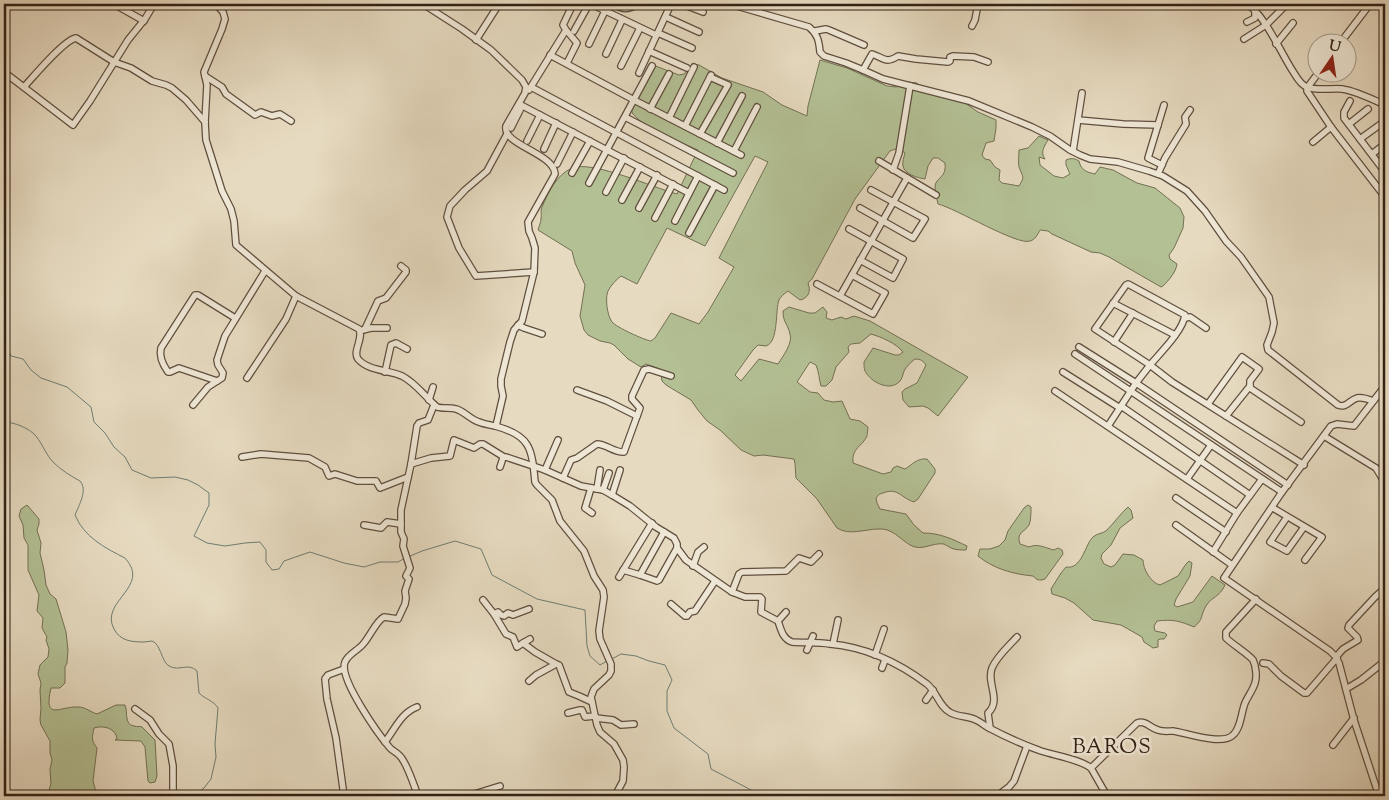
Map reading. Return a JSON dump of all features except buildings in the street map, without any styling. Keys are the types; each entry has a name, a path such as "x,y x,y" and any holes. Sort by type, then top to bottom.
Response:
{"street":[{"path":"114,4 144,21"},
{"path":"4,72 73,125 128,40 144,21 154,4"},
{"path":"216,4 223,12 225,19 205,68 207,86 205,122 207,142 222,191 231,209 236,246 296,296 363,330 387,328"},
{"path":"423,4 491,50 525,84 526,90 511,128"},
{"path":"476,40 499,4"},
{"path":"567,63 577,43 563,26 573,4"},
{"path":"574,31 590,4 640,28 692,48"},
{"path":"613,4 625,9 630,9 638,4"},
{"path":"639,73 672,4"},
{"path":"682,4 703,12"},
{"path":"730,4 809,27 815,31 819,41 820,52 824,56 884,79 969,101 1032,127 1050,136 1072,151 1090,159 1118,162 1158,174 1188,191 1226,241 1241,257 1269,296 1274,323 1267,344 1268,350 1338,405 1346,405 1358,398 1373,401"},
{"path":"972,26 978,4"},
{"path":"1247,4 1257,6"},
{"path":"1244,39 1266,26 1287,4"},
{"path":"1349,32 1370,4"},
{"path":"1247,22 1255,18 1257,6"},
{"path":"1257,6 1276,44 1299,80 1307,88 1307,91 1331,127 1385,197"},
{"path":"589,44 606,11"},
{"path":"666,17 699,32"},
{"path":"606,54 622,20"},
{"path":"1276,44 1293,23"},
{"path":"621,66 640,28"},
{"path":"815,31 826,29 864,45"},
{"path":"496,426 503,396 501,380 511,336 522,321 534,272 535,248 528,231 528,222 555,174 550,163 505,131 506,126 566,30"},
{"path":"24,87 49,59 74,38 79,39 114,62 132,68 152,81 172,88 186,100 205,122"},
{"path":"649,51 687,68"},
{"path":"550,54 650,109 741,155"},
{"path":"863,70 872,54 888,61 898,56 948,62 950,57 953,56 974,57 988,62"},
{"path":"589,183 652,66"},
{"path":"669,118 694,67"},
{"path":"650,109 669,74"},
{"path":"205,76 254,115 260,112 272,116 280,114 291,121"},
{"path":"685,126 711,76 728,85 700,134"},
{"path":"1307,88 1311,82"},
{"path":"893,170 899,153 910,86"},
{"path":"531,87 724,190"},
{"path":"1307,88 1346,90 1385,105"},
{"path":"1072,151 1082,93"},
{"path":"717,143 742,96"},
{"path":"1350,101 1344,118 1385,171"},
{"path":"1162,165 1148,158 1164,104"},
{"path":"520,105 689,193"},
{"path":"734,151 757,107"},
{"path":"1349,124 1368,109"},
{"path":"1158,174 1186,124 1185,117 1190,110"},
{"path":"527,140 540,115"},
{"path":"625,116 733,173"},
{"path":"1078,120 1123,124 1158,124"},
{"path":"1360,139 1385,120"},
{"path":"544,149 556,123"},
{"path":"1314,142 1331,127"},
{"path":"557,164 573,132"},
{"path":"507,134 487,171 450,206 447,218 459,248 476,276 534,272"},
{"path":"572,174 590,140"},
{"path":"1372,154 1385,144"},
{"path":"606,192 624,158"},
{"path":"879,161 936,195"},
{"path":"622,200 640,167"},
{"path":"640,208 657,176"},
{"path":"675,221 698,176"},
{"path":"840,296 907,178"},
{"path":"655,218 673,184"},
{"path":"689,234 715,185"},
{"path":"860,208 913,238 925,219 871,190"},
{"path":"849,229 903,259 893,278 860,260"},
{"path":"401,266 406,272 386,298 378,301 363,330 356,352 358,358 369,366 400,375 412,382 439,408 456,409 479,422 512,432 522,437 527,443 532,456 535,482 552,500 560,521 584,551 594,576 603,590 602,615 598,630 611,664 610,673 593,691 591,696 600,732 614,744 623,760 623,781 615,796"},
{"path":"193,406 208,387 221,380 223,374 217,362 217,357 226,334 265,271"},
{"path":"817,284 873,314 885,293 852,275"},
{"path":"1095,329 1128,284 1184,314 1185,318"},
{"path":"218,381 179,368 168,372 163,364 161,348 195,295 235,318"},
{"path":"247,378 284,321 296,296"},
{"path":"1113,303 1175,335"},
{"path":"1114,342 1133,313"},
{"path":"1185,318 1190,317 1206,328"},
{"path":"1108,426 1136,383 1175,335 1185,318"},
{"path":"518,324 542,334"},
{"path":"1088,325 1150,365 1172,382 1304,465"},
{"path":"385,372 391,345 396,344 407,349"},
{"path":"1079,347 1288,485"},
{"path":"1075,354 1282,492"},
{"path":"1208,404 1242,356 1259,368 1250,381 1250,386 1226,416"},
{"path":"563,478 571,460 597,444 624,452 640,406 632,398 644,370 649,369 671,376"},
{"path":"1063,372 1120,407 1250,495"},
{"path":"1250,386 1250,388 1301,422"},
{"path":"1379,796 1336,657 1224,578 1282,492 1304,465 1331,426 1337,424 1354,426 1385,386"},
{"path":"418,796 399,754 392,750 385,742 362,709 348,684 344,669 346,661 361,648 381,618 397,619 400,617 405,604 405,592 409,579 406,576 410,568 403,546 401,510 417,425 428,420 433,387"},
{"path":"577,390 607,401 637,416"},
{"path":"1055,391 1237,513"},
{"path":"1324,436 1376,468 1385,483"},
{"path":"411,464 431,458 450,456 454,440 474,448 483,444 504,457 545,470 581,486 597,489 612,495 676,540 677,548 693,566 732,592 745,597 760,597 762,599 761,612 778,621 784,638 799,646 810,643 833,644 862,650 906,670 927,684 947,710 975,719 1027,746 1058,757 1083,763 1091,768 1107,796"},
{"path":"545,470 558,440"},
{"path":"1187,480 1211,445"},
{"path":"242,457 261,454 308,458 324,466 329,476 335,474 357,481 376,481 380,488 408,477"},
{"path":"500,467 504,457"},
{"path":"597,489 600,470"},
{"path":"612,495 620,470"},
{"path":"592,513 585,508 609,473"},
{"path":"1213,552 1237,513 1262,479"},
{"path":"1176,498 1226,532"},
{"path":"1273,508 1322,537 1305,560"},
{"path":"1287,516 1270,542 1287,551 1304,526"},
{"path":"364,525 380,528 387,522 401,524"},
{"path":"619,577 652,523"},
{"path":"1176,525 1232,565"},
{"path":"640,575 664,532"},
{"path":"693,566 698,552 704,547"},
{"path":"623,570 653,580 659,580 677,548"},
{"path":"732,592 739,574 742,572 786,571 798,558 811,562 820,554"},
{"path":"671,604 687,616 690,612 695,611 715,581"},
{"path":"1263,663 1269,664 1281,676 1307,694 1336,657 1358,640 1348,628 1348,625 1385,588"},
{"path":"1091,768 1141,722 1159,730 1214,739 1225,739 1235,734 1245,703 1256,680 1256,670 1253,660 1226,638 1225,635 1256,599"},
{"path":"483,600 506,634 513,637 518,647 530,639"},
{"path":"494,614 497,612 504,616 508,613 513,614 528,610"},
{"path":"778,621 786,612"},
{"path":"833,644 838,620"},
{"path":"875,655 884,629"},
{"path":"807,650 813,636"},
{"path":"990,728 988,712 992,710 995,701 990,676 992,668 1017,637"},
{"path":"523,643 534,652 559,665 569,692 592,702"},
{"path":"882,668 885,660"},
{"path":"1346,689 1385,661"},
{"path":"528,681 556,664"},
{"path":"344,669 328,675 325,679 344,796"},
{"path":"926,700 933,690"},
{"path":"385,742 401,718 409,710 417,707"},
{"path":"135,709 150,720 159,734 169,744 173,766 173,796"},
{"path":"568,713 582,710 585,717 613,720 621,726 634,724"},
{"path":"1333,745 1354,718"},
{"path":"997,796 1014,781 1027,746"},
{"path":"468,796 500,786"}],"green space":[{"path":"820,60 847,68 887,86 896,87 908,82 917,83 925,92 943,91 952,94 978,112 996,120 994,141 986,143 982,155 1000,170 999,180 1002,183 1019,186 1023,177 1019,165 1019,150 1028,148 1039,136 1048,140 1043,152 1045,159 1039,157 1040,165 1054,176 1063,178 1070,174 1066,160 1071,159 1079,161 1083,169 1095,174 1100,167 1113,170 1137,183 1155,188 1180,208 1184,217 1183,228 1169,255 1170,259 1177,264 1170,279 1161,287 1109,257 1091,252 1048,231 1040,230 1036,237 1030,241 1023,241 1000,233 938,204 935,186 944,172 945,163 938,158 933,158 928,166 925,179 919,178 904,169 905,153 895,149 890,151 855,199 812,279 808,283 809,291 807,296 800,300 788,291 780,299 773,339 766,346 758,345 753,350 735,375 741,381 759,359 778,364 791,338 783,311 789,307 815,313 823,307 827,312 826,318 832,320 841,317 846,319 854,316 870,321 968,377 938,416 923,406 909,407 903,400 902,392 917,383 926,365 922,360 915,359 906,367 901,380 895,385 887,386 877,383 865,372 864,367 864,362 873,348 895,355 903,352 892,343 871,334 860,343 851,344 848,347 849,352 836,367 832,380 826,386 821,386 816,365 810,362 797,382 810,392 818,393 824,400 842,401 850,419 860,421 868,427 867,436 855,451 853,463 883,474 891,472 897,466 905,469 918,460 927,459 935,469 935,473 918,499 914,502 892,491 879,495 876,498 877,503 880,509 906,514 923,533 940,535 951,539 967,546 966,550 954,549 944,544 914,547 892,532 884,529 847,532 837,528 817,499 796,478 794,459 763,455 754,456 741,450 720,430 707,421 691,400 662,381 660,369 646,364 641,367 628,359 614,345 588,335 584,330 580,316 585,285 572,251 538,230 541,220 541,208 550,190 561,175 572,168 594,168 608,171 677,194 698,150 663,135 638,120 633,114 630,103 653,65 679,75 684,74 693,64 699,65 722,78 763,92 782,105 807,116","holes":["755,156 768,162 719,258 734,267 699,324 671,313 655,338 651,341 630,333 612,322 607,306 609,289 621,276 637,284 667,228 705,246"]},
{"path":"27,505 39,519 37,530 41,543 40,553 46,585 50,594 56,599 66,632 68,650 65,683 60,688 51,688 49,705 51,709 55,710 81,707 97,714 116,705 125,705 129,723 142,727 155,740 157,776 155,782 150,783 148,781 145,747 141,741 115,740 117,739 116,735 112,730 98,727 94,728 92,737 97,748 93,781 97,796 47,796 51,784 50,769 52,760 50,741 40,720 41,683 38,674 40,665 48,657 49,649 47,637 42,628 43,618 37,611 39,595 28,570 28,545 24,538 23,525 19,516 21,509"},
{"path":"1028,505 1031,507 1030,521 1019,537 1020,544 1054,550 1058,548 1062,550 1063,554 1043,580 1004,570 978,556 980,549 990,549 999,546 1005,540 1008,531"},
{"path":"1128,507 1133,518 1120,528 1111,545 1102,554 1101,558 1104,564 1111,567 1115,565 1123,554 1134,555 1143,560 1148,575 1154,582 1160,585 1178,576 1189,561 1192,563 1190,576 1176,599 1174,605 1177,607 1193,602 1212,576 1225,585 1221,592 1208,603 1201,619 1194,627 1176,621 1157,621 1154,626 1155,631 1167,635 1164,639 1158,640 1158,647 1153,648 1144,642 1142,637 1121,625 1093,620 1074,603 1052,594 1051,589 1066,567 1076,565 1090,540 1107,530"}],"waterway":[{"path":"4,332 5,341 11,356 23,359 31,370 41,378 67,387 91,407 94,422 105,433 114,447 125,457 132,470 151,478 175,477 188,480 209,493 209,505 194,536 207,543 225,546 260,542 266,550 266,562 272,570 279,569 284,561 310,552 364,567 380,562 398,562 405,558"},
{"path":"4,422 21,426 33,433 54,463 80,481 83,493 75,515 79,523 96,541 125,558 132,568 133,577 129,586 113,610 111,619 114,629 120,636 131,641 152,641 157,645 166,664 173,668 194,668 197,671 199,693 218,708 215,744 216,757 211,779 194,796"},
{"path":"408,557 455,541 481,549 492,575 537,599 585,610 587,646 590,656 600,665 607,661"},
{"path":"610,660 621,654 636,656 665,665 672,680 667,691 667,711 674,728 708,754 711,769 755,792 773,796"}],"district":[{"name":"BAROS","path":"1112,746"}]}
